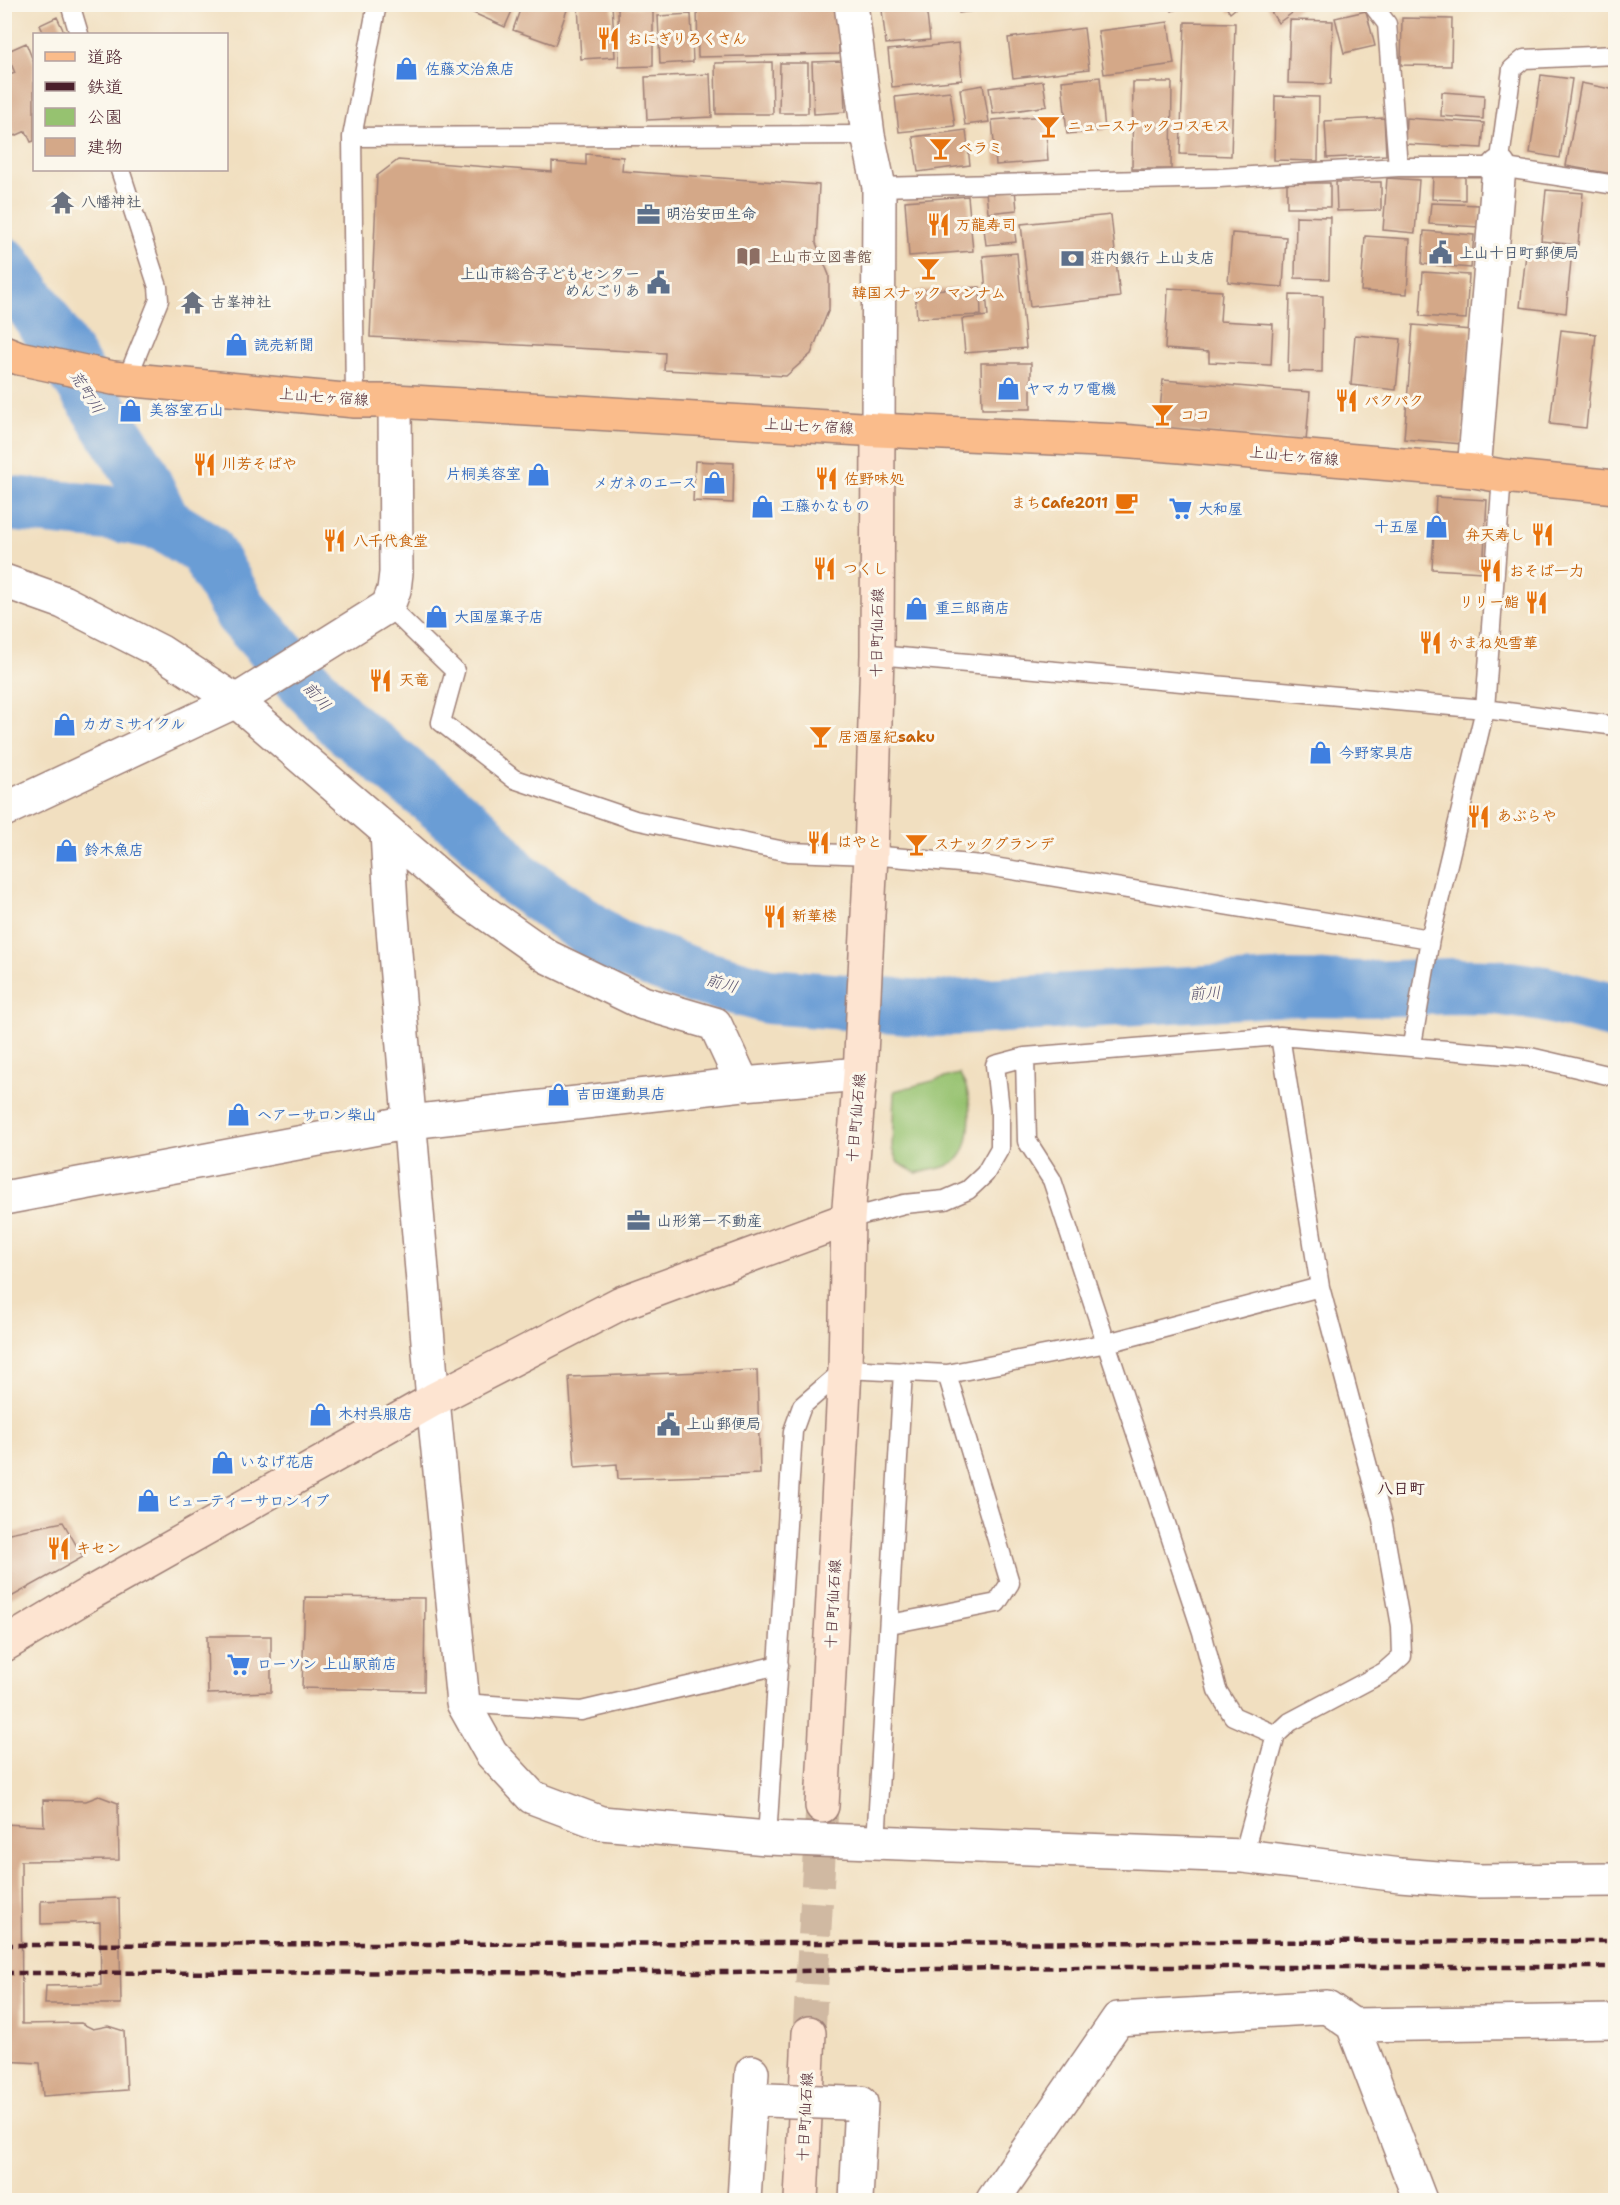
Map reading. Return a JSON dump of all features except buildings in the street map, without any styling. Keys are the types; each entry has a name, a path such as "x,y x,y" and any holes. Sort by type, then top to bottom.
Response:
{"main road":[{"name":"上山七ヶ宿線","path":"12,355 120,379 355,401 395,401 878,430 1121,441 1488,474 1616,488"},
{"name":"十日町仙石線","path":"822,1806 845,1369 848,1219 861,1059 871,855 877,655 878,430"},
{"path":"4,1645 99,1588 432,1400 621,1303 848,1219"},
{"name":"十日町仙石線","path":"801,2200 808,2033"}],"street":[{"path":"850,4 868,135 879,187 878,430"},
{"path":"1488,474 1499,167"},
{"path":"4,810 236,701 388,606 394,590 396,573 395,401"},
{"path":"4,581 63,602 161,651 236,701 312,764 467,900 548,957 643,1003 715,1024 743,1084"},
{"path":"387,832 432,1400 463,1703 491,1753 532,1797 601,1823 767,1838 1244,1856 1400,1875 1477,1881 1616,1880"},
{"path":"4,1198 410,1122 743,1084 861,1059"},
{"path":"993,2200 1118,2019 1327,2007 1353,2025 1420,2200"},
{"path":"1353,2025 1616,2021"},
{"path":"744,2200 757,2091 861,2103 856,2200"}],"lane":[{"path":"70,4 79,33"},
{"path":"355,401 352,136 377,4"},
{"path":"1372,4 1387,24 1398,167"},
{"path":"1499,167 1512,69 1524,59 1616,55"},
{"path":"352,136 868,135"},
{"path":"879,187 1219,178 1398,167 1499,167 1616,185"},
{"path":"120,171 158,287 159,300 120,379"},
{"path":"1412,1045 1431,939 1485,709 1488,474"},
{"path":"388,606 455,671 441,722 514,779 635,820 789,852 871,855 982,865 1431,939"},
{"path":"877,655 1485,709 1616,726"},
{"path":"1244,1856 1276,1735 1290,1722 1384,1672 1402,1656 1401,1626 1382,1519 1320,1287 1280,1036"},
{"path":"848,1219 904,1204 945,1200 968,1190 985,1174 1000,1148 1000,1110 995,1065 1025,1057 1280,1036 1412,1045 1530,1057 1616,1077"},
{"path":"1025,1057 1027,1141 1052,1180 1199,1621 1217,1690 1233,1716 1276,1735"},
{"path":"767,1838 793,1431 802,1406 845,1369 947,1374 1107,1343 1320,1287"},
{"path":"876,1843 903,1371"},
{"path":"890,1624 997,1603 1010,1583 947,1374"},
{"path":"463,1703 581,1711 779,1665"}],"green space":[{"path":"959,1074 966,1088 970,1106 968,1135 963,1152 950,1165 916,1173 898,1163 892,1149 894,1091"}],"waterway":[{"name":"荒町川","path":"4,265 36,309 137,468 163,523"},
{"name":"前川","path":"4,503 117,514 163,523 205,549 242,613 344,725 476,833 517,879 615,947 695,976 768,996 935,1009 1291,988 1371,989 1450,986 1496,987 1544,994 1616,1012"}],"tunnel":[{"path":"809,2033 822,1806"}],"railway":[{"path":"4,1945 1616,1941"},
{"path":"4,1973 727,1972 1081,1967 1616,1967"}],"place":[{"name":"おにぎりろくさん","path":"609,39"},
{"name":"佐藤文治魚店","path":"407,69"},
{"name":"ニュースナックコスモス","path":"1049,126"},
{"name":"ベラミ","path":"940,148"},
{"name":"八幡神社","path":"63,202"},
{"name":"明治安田生命","path":"648,214"},
{"name":"万龍寿司","path":"938,225"},
{"name":"上山十日町郵便局","path":"1441,253"},
{"name":"上山市立図書館","path":"749,257"},
{"name":"荘内銀行 上山支店","path":"1072,258"},
{"name":"韓国スナック マンナム","path":"929,269"},
{"name":"上山市総合子どもセンター めんごりあ","path":"658,283"},
{"name":"古峯神社","path":"193,302"},
{"name":"読売新聞","path":"236,345"},
{"name":"ヤマカワ電機","path":"1008,389"},
{"name":"パクパク","path":"1346,401"},
{"name":"美容室石山","path":"131,410"},
{"name":"ココ","path":"1162,415"},
{"name":"川芳そばや","path":"204,464"},
{"name":"片桐美容室","path":"539,474"},
{"name":"佐野味処","path":"826,479"},
{"name":"メガネのエース","path":"715,483"},
{"name":"まちCafe2011","path":"1126,503"},
{"name":"工藤かなもの","path":"762,506"},
{"name":"大和屋","path":"1180,509"},
{"name":"十五屋","path":"1437,527"},
{"name":"弁天寿し","path":"1543,535"},
{"name":"八千代食堂","path":"335,541"},
{"name":"つくし","path":"825,569"},
{"name":"おそば一力","path":"1491,571"},
{"name":"リリー鮨","path":"1537,602"},
{"name":"重三郎商店","path":"917,608"},
{"name":"大国屋菓子店","path":"436,617"},
{"name":"かまね処雪華","path":"1430,643"},
{"name":"天竜","path":"381,680"},
{"name":"カガミサイクル","path":"64,724"},
{"name":"居酒屋紀saku","path":"820,737"},
{"name":"今野家具店","path":"1321,753"},
{"name":"あぶらや","path":"1479,816"},
{"name":"はやと","path":"819,842"},
{"name":"スナックグランデ","path":"916,844"},
{"name":"鈴木魚店","path":"66,850"},
{"name":"新華楼","path":"774,916"},
{"name":"吉田運動具店","path":"558,1094"},
{"name":"ヘアーサロン柴山","path":"239,1115"},
{"name":"山形第一不動産","path":"639,1221"},
{"name":"木村呉服店","path":"320,1414"},
{"name":"上山郵便局","path":"668,1424"},
{"name":"いなげ花店","path":"222,1462"},
{"name":"ビューティーサロンイブ","path":"148,1501"},
{"name":"キセン","path":"58,1548"},
{"name":"ローソン 上山駅前店","path":"239,1664"}],"district":[{"name":"八日町","path":"1401,1488"}]}
